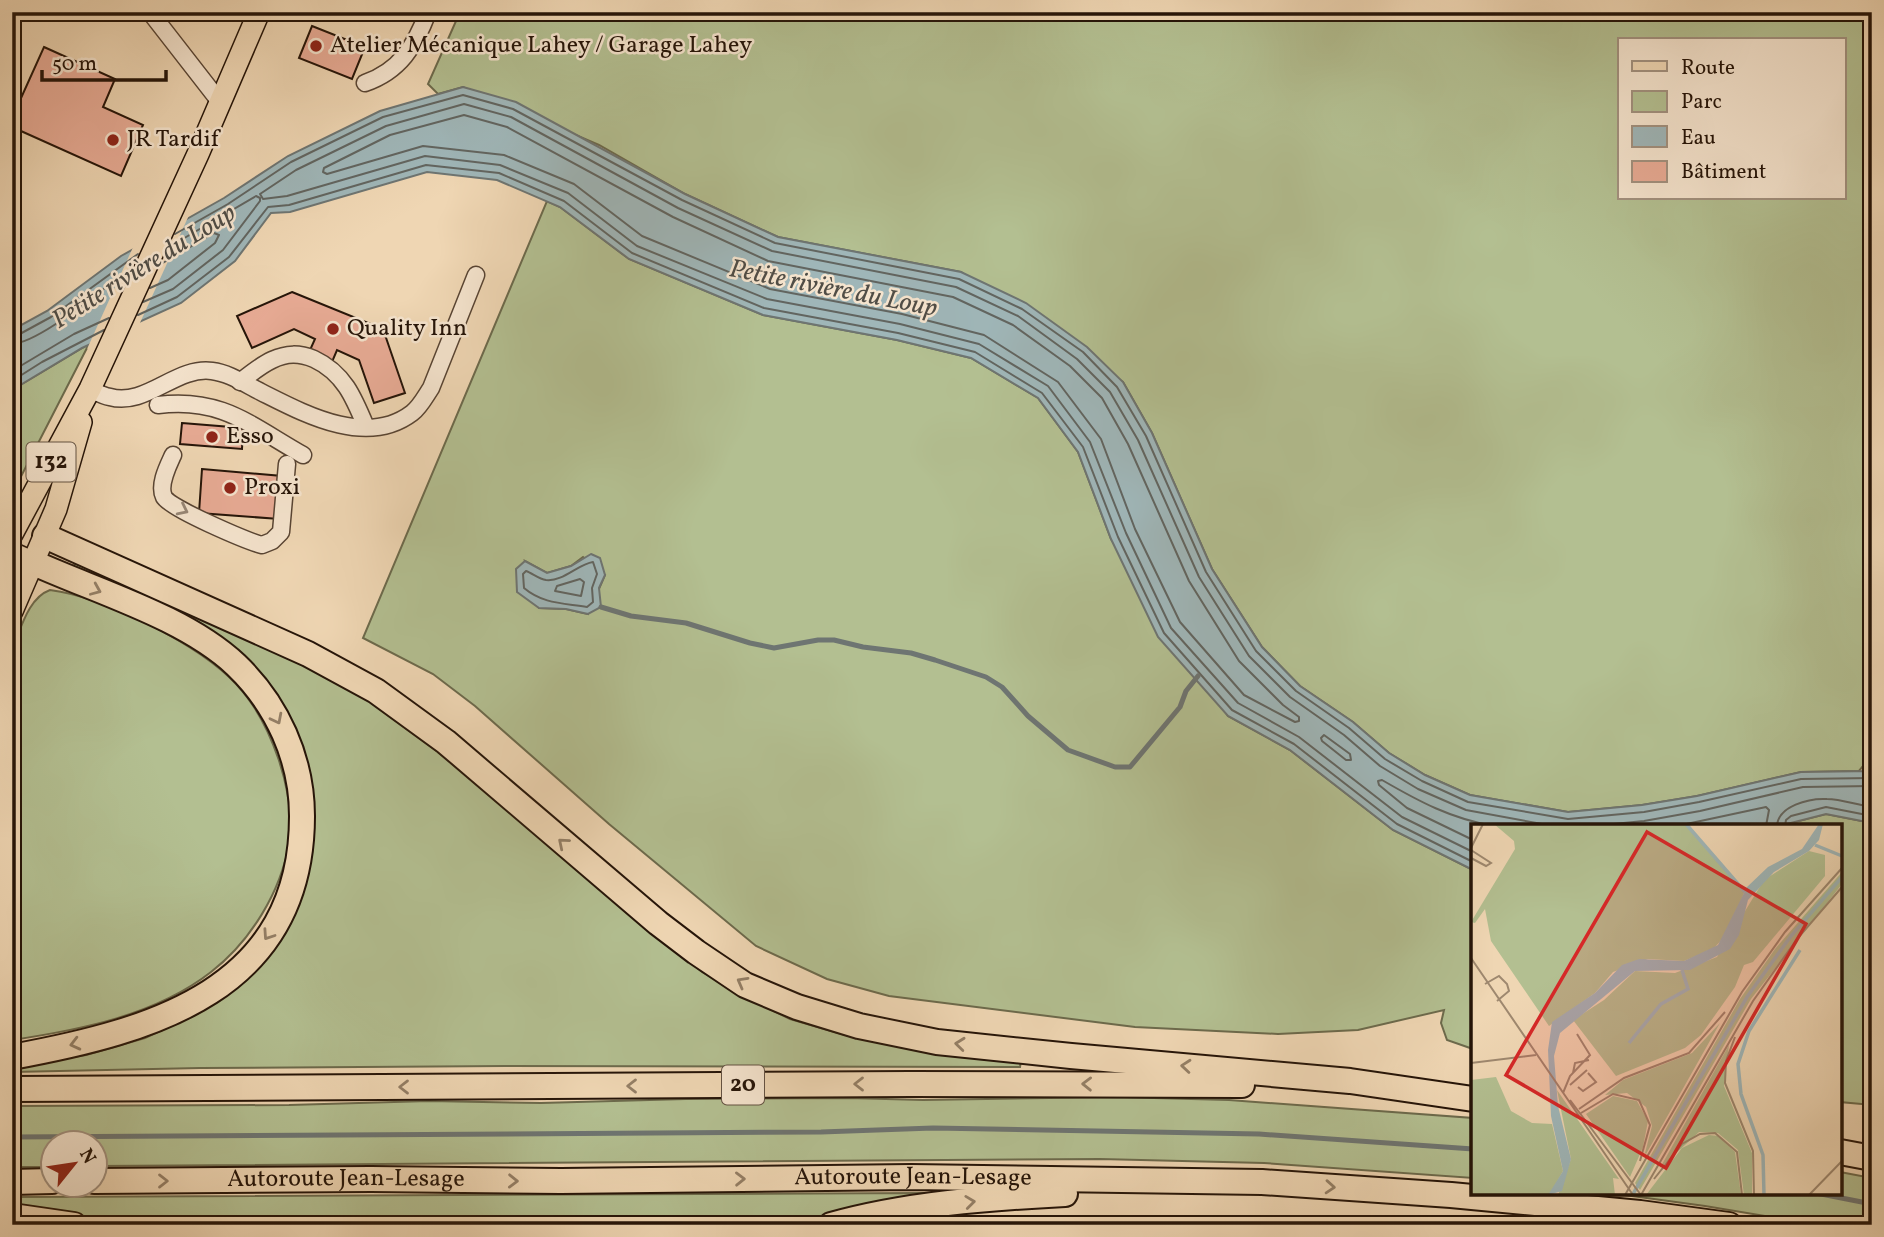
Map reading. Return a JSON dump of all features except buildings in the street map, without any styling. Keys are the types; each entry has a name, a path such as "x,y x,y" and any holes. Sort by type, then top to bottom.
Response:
{"highway":[{"path":"45,536 308,654 376,691 446,742 686,945 745,985 797,1007 859,1026 937,1042 1350,1081 1471,1100"},
{"path":"12,1057 69,1046 133,1029 170,1014 217,988 237,972 268,936 289,900 301,852 302,802 290,748 269,704 235,664 194,634 23,558"},
{"name":"20","path":"12,1089 1074,1083 1276,1086 1471,1100"},
{"path":"1842,1152 1872,1158"},
{"name":"Autoroute Jean-Lesage","path":"108,1181 561,1181 911,1177 1262,1182 1451,1195 1640,1213 1729,1225"},
{"path":"12,1182 38,1181"},
{"path":"831,1225 862,1216 978,1200 1262,1182"},
{"path":"12,1216 74,1225"}],"main road":[{"name":"132","path":"15,529 90,389 198,154 259,12"},
{"name":"132","path":"12,611 23,558 45,536 66,482 90,389"},
{"path":"15,529 45,536"}],"street":[{"path":"150,12 220,102"},
{"path":"365,83 399,65 413,46 428,12"},
{"path":"90,389 111,398 131,398 189,374 209,370 225,374 308,416 328,423 366,427 399,421 420,405 431,388 476,275"},
{"path":"240,382 270,361 286,355 305,355 324,364 345,382 366,427"},
{"path":"158,405 195,403 226,411 303,455"},
{"path":"173,455 164,482 162,494 165,500 262,545 272,541 281,532 287,464"}],"green space":[{"path":"460,12 1872,12 1872,755 1859,771 1801,772 1697,796 1642,805 1568,812 1470,795 1425,775 1389,753 1353,722 1300,686 1262,647 1212,569 1152,433 1123,382 961,272 778,237 685,194 599,145 463,87 438,94 428,84"},
{"path":"547,201 560,207 629,259 763,315 897,340 971,358 1038,398 1078,452 1111,539 1228,716 1290,750 1393,830 1471,869 1471,1048 1447,1040 1441,1023 1444,1010 1358,1030 1278,1034 1135,1027 889,996 827,979 756,946 609,824 475,706 433,674 363,638","holes":["583,557 605,575 588,614 566,609 539,608 525,561 547,573 571,566"]},
{"path":"89,344 12,494 12,390"},
{"path":"75,563 292,657 362,696 461,769 702,972 753,1001 790,1019 845,1035 876,1042 1021,1061 1020,1067 504,1066 13,1072 13,1066 86,1055 145,1038 197,1014 217,1001 258,966 308,863 266,686 73,568"},
{"path":"50,590 97,602 150,625 200,654 237,685 260,718 285,780 289,802 289,843 279,880 262,915 239,946 211,972 189,987 142,1010 64,1031 12,1040 12,649 31,607 42,594"},
{"path":"1826,814 1872,823 1872,1105 1842,1102 1842,824 1787,824"},
{"path":"1116,1097 1229,1100 1471,1118 1471,1178 1264,1163 1100,1159 108,1166 108,1128 38,1128 38,1167 12,1167 12,1106 848,1098 923,1100"},
{"path":"1842,1172 1872,1178 1872,1225 1818,1225 1625,1195 1842,1195"},
{"path":"923,1193 924,1200 822,1216 798,1225 125,1225 12,1208 12,1197"}],"water":[{"name":"Petite rivière du Loup","path":"463,87 516,102 685,194 778,237 961,272 1026,303 1087,347 1123,382 1152,433 1212,569 1262,647 1300,686 1353,722 1389,753 1425,775 1470,795 1568,812 1642,805 1697,796 1801,772 1872,771 1872,823 1826,814 1787,824 1471,824 1471,869 1393,830 1290,750 1228,716 1158,637 1111,539 1078,452 1038,398 971,358 897,340 763,315 629,259 560,207 497,180 427,172 290,212 271,213 235,261 181,303 82,348 12,390 12,330 47,311 121,256 224,198 288,156 380,111"},
{"path":"591,554 600,558 605,575 599,588 601,607 588,614 566,609 539,608 517,592 516,569 525,561 547,573 571,566"}],"pier":[{"path":"190,213 139,325 87,349 134,245"}],"waterway":[{"path":"601,607 631,616 686,623 774,648 818,640 834,640 911,653 935,660 986,677 1002,687 1028,716 1068,750 1115,767 1130,767 1180,707 1186,691 1198,676"},
{"path":"1866,775 1872,758"},
{"path":"12,1137 821,1132 933,1128 1259,1134 1471,1149"},
{"path":"1826,1195 1872,1204"}],"place":[{"name":"Atelier Mécanique Lahey / Garage Lahey","path":"316,46"},
{"name":"JR Tardif","path":"113,140"},
{"name":"Quality Inn","path":"333,329"},
{"name":"Esso","path":"212,437"},
{"name":"Proxi","path":"230,488"}]}
